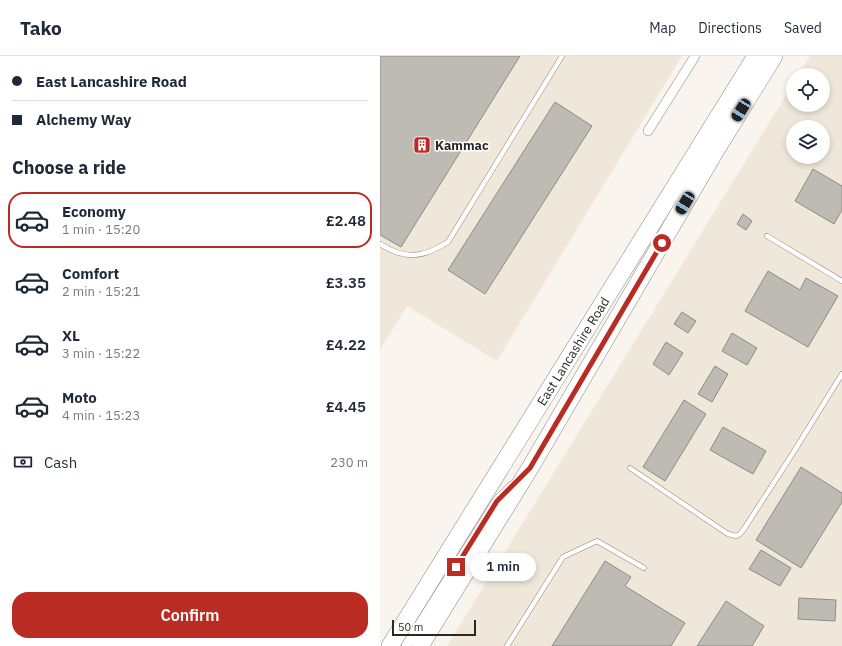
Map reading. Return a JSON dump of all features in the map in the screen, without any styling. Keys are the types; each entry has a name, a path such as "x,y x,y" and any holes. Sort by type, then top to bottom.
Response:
{"highway":[{"name":"East Lancashire Road","path":"390,646 756,56"},
{"name":"East Lancashire Road","path":"420,646 530,468 716,150 774,56"}],"street":[{"path":"648,132 695,56"},
{"path":"406,646 497,501 530,468"}],"lane":[{"path":"380,244 393,252 420,255 438,248 448,242 562,56"},
{"path":"767,236 842,281"},
{"path":"630,468 728,534 736,536 744,529 842,374"},
{"path":"507,646 563,557 597,541 644,568"}],"shaded area":[{"path":"380,56 682,56 497,361 407,306 380,350"},
{"path":"810,56 842,56 842,646 447,646 786,95 786,112 830,112 830,68 802,68"}],"building":[{"name":"Kammac","path":"380,56 520,56 401,247 380,235"},
{"path":"555,102 592,126 485,294 448,270"},
{"path":"813,169 842,186 842,210 834,224 795,201"},
{"path":"743,214 752,221 746,230 737,224"},
{"path":"768,271 800,290 806,278 838,296 808,347 745,311"},
{"path":"682,312 696,321 688,333 674,324"},
{"path":"732,333 757,348 747,365 722,351"},
{"path":"666,342 683,353 669,375 653,364"},
{"path":"715,366 728,374 712,402 698,394"},
{"path":"684,400 706,414 665,481 643,467"},
{"path":"723,427 766,451 753,474 710,450"},
{"path":"801,467 842,493 842,502 801,568 756,540"},
{"path":"761,550 791,568 780,586 749,569"},
{"path":"605,561 631,577 625,586 685,623 671,646 552,646"},
{"path":"799,598 836,600 835,621 798,619"},
{"path":"726,601 764,626 752,646 697,646"}],"place":[{"name":"Kammac","path":"422,145"}],"route":[{"path":"456,567 497,501 530,468 662,243"}]}
